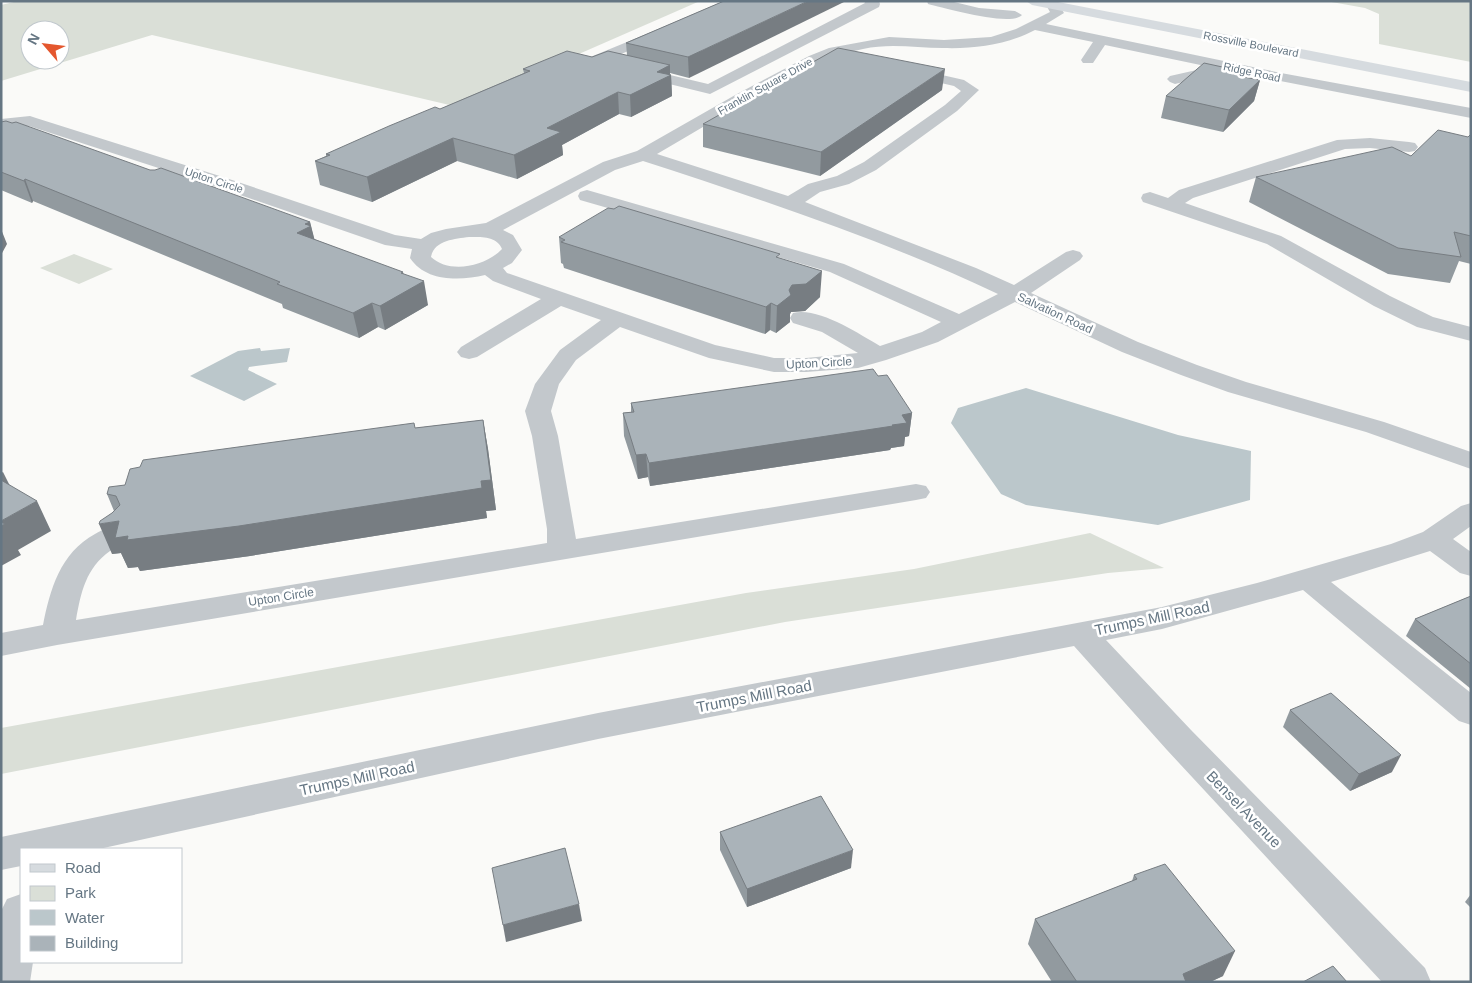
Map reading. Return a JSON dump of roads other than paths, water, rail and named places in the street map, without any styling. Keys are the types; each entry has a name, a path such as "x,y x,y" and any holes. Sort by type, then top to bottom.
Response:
{"main road":[{"name":"Rossville Boulevard","path":"1032,1 1056,3 1471,87"},
{"path":"1102,1 1156,11"}],"street":[{"path":"933,1 979,12 1015,15"},
{"path":"710,89 872,3"},
{"name":"Franklin Square Drive","path":"482,231 609,166 639,156 814,59 842,49 881,56 904,41 924,36 973,32 991,27 1024,11 1056,3 1057,13 1035,26 992,41 944,44 904,41"},
{"name":"Ridge Road","path":"1035,26 1231,67 1471,113"},
{"path":"671,28 593,61 743,97"},
{"path":"1088,60 1102,39"},
{"path":"790,203 814,188 843,180 870,166 951,108 971,90 959,83 881,56"},
{"path":"1175,80 1231,67"},
{"name":"Upton Circle","path":"1,124 30,121 220,182 392,241 425,245"},
{"path":"1170,205 1186,194 1343,144 1370,143 1409,146"},
{"name":"Franklin Square Drive","path":"489,267 508,256 512,250 511,243 515,235 629,171 639,156"},
{"name":"Salvation Road","path":"639,156 790,203 969,272 1130,347 1189,370 1237,387 1375,427 1471,461"},
{"path":"587,196 837,268 957,321"},
{"path":"1150,198 1274,240 1382,301 1425,322 1471,334"},
{"path":"489,267 460,272 433,269 424,264 420,258 420,252 425,245 443,236 463,232 482,231 500,236 511,243"},
{"name":"Upton Circle","path":"489,267 500,277 709,351 774,365 858,361 930,337 957,321 1014,294 1073,256"},
{"path":"469,352 558,298"},
{"path":"801,318 830,327 878,355"},
{"path":"562,551 561,529 545,436 538,411 548,384 568,355 616,319"},
{"name":"Upton Circle","path":"1,645 57,634 916,492"},
{"name":"Trumps Mill Road","path":"31,848 598,726 1162,618 1260,593 1401,551 1433,539 1471,512"},
{"path":"57,634 65,593 75,566 89,550 118,534"},
{"path":"1433,539 1471,566"},
{"path":"1307,578 1471,712"},
{"name":"Bensel Avenue","path":"1081,633 1179,740 1410,982"},
{"path":"10,982 20,918"}],"water":[{"path":"260,348 261,351 290,348 287,362 249,367 248,370 277,384 244,401 190,376 238,351"},
{"path":"1026,388 1178,435 1251,451 1250,500 1158,525 1026,505 1001,494 951,423 958,408"}]}
